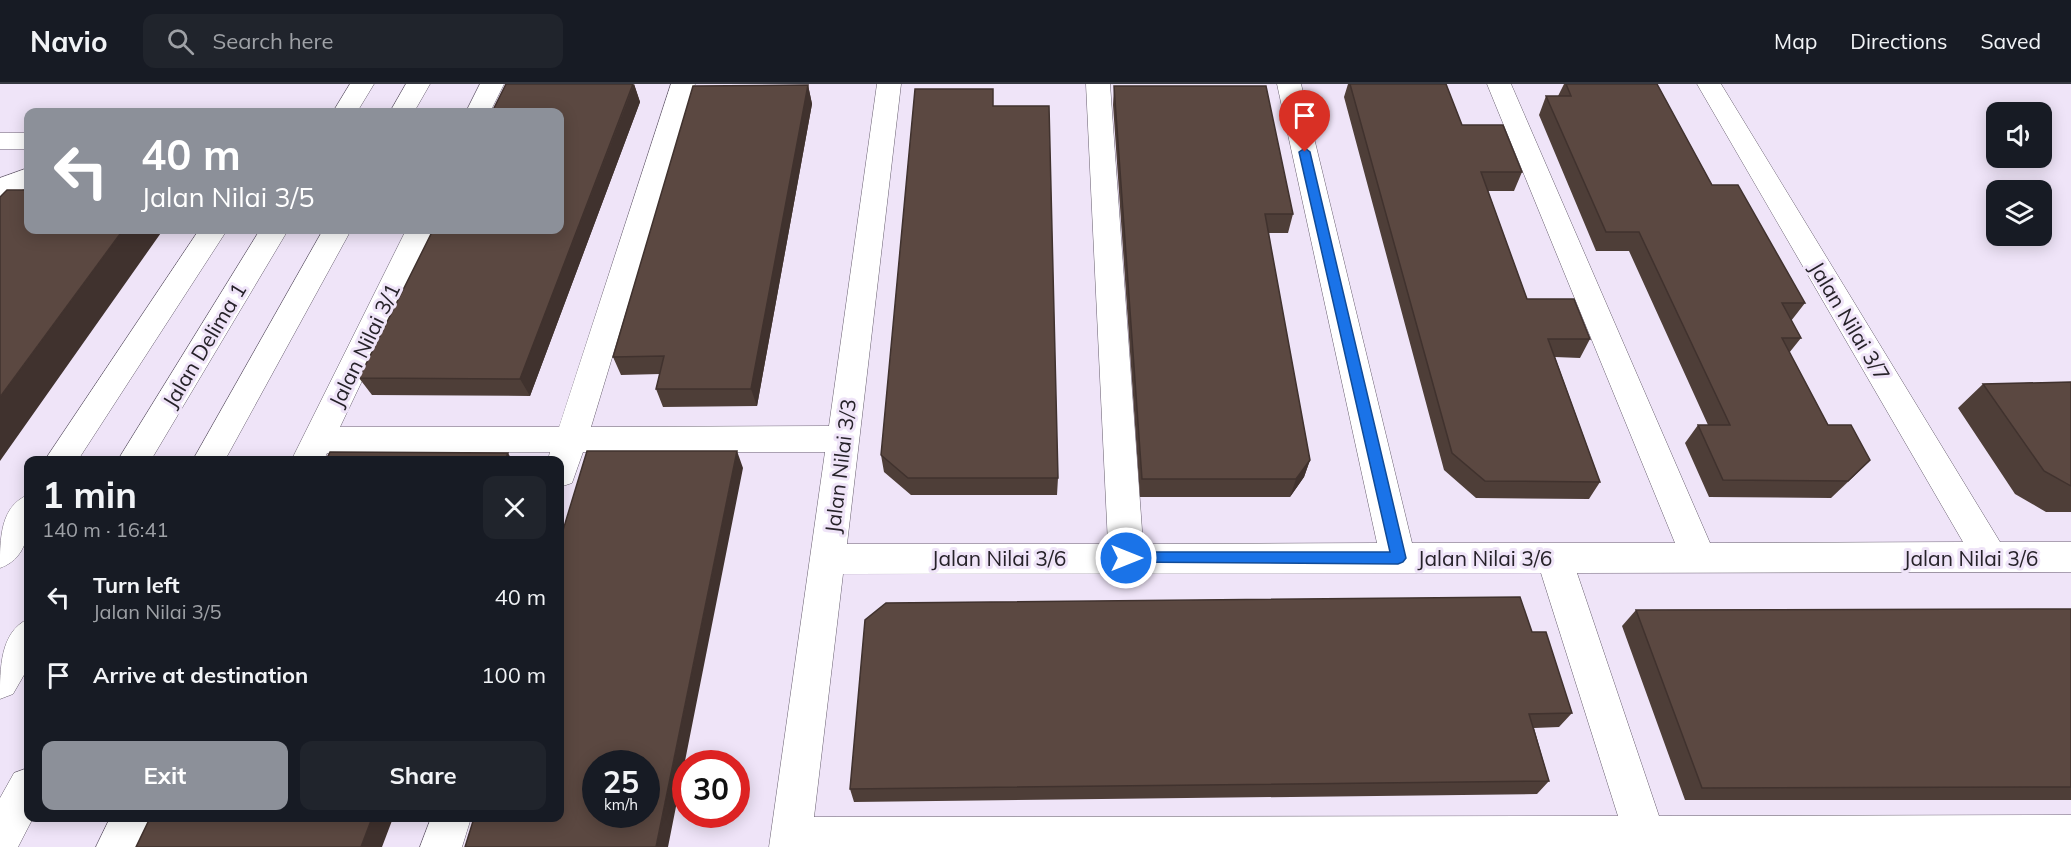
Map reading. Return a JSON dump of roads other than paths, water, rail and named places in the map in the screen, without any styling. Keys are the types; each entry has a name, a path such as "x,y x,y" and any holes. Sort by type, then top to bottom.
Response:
{"street":[{"path":"347,108 362,84"},
{"path":"404,108 418,84"},
{"path":"480,108 492,84"},
{"path":"564,460 683,84"},
{"name":"Jalan Nilai 3/3","path":"791,842 889,84"},
{"path":"1098,84 1126,558"},
{"path":"1289,84 1398,558"},
{"path":"1499,84 1699,558"},
{"name":"Jalan Nilai 3/7","path":"1709,84 1991,558"},
{"path":"0,141 24,141"},
{"path":"0,192 8,185 24,179"},
{"path":"64,456 210,234"},
{"name":"Jalan Delima 1","path":"136,456 272,234"},
{"path":"211,456 335,234"},
{"name":"Jalan Nilai 3/1","path":"312,450 418,234"},
{"path":"312,450 570,440 843,440"},
{"path":"0,553 24,515"},
{"name":"Jalan Nilai 3/6","path":"828,559 2071,557"},
{"path":"1554,558 1647,842"},
{"path":"0,682 24,642"},
{"path":"0,838 24,793"},
{"path":"117,847 130,822"},
{"path":"441,847 450,822"},
{"path":"791,842 1647,842 2071,836"}]}
